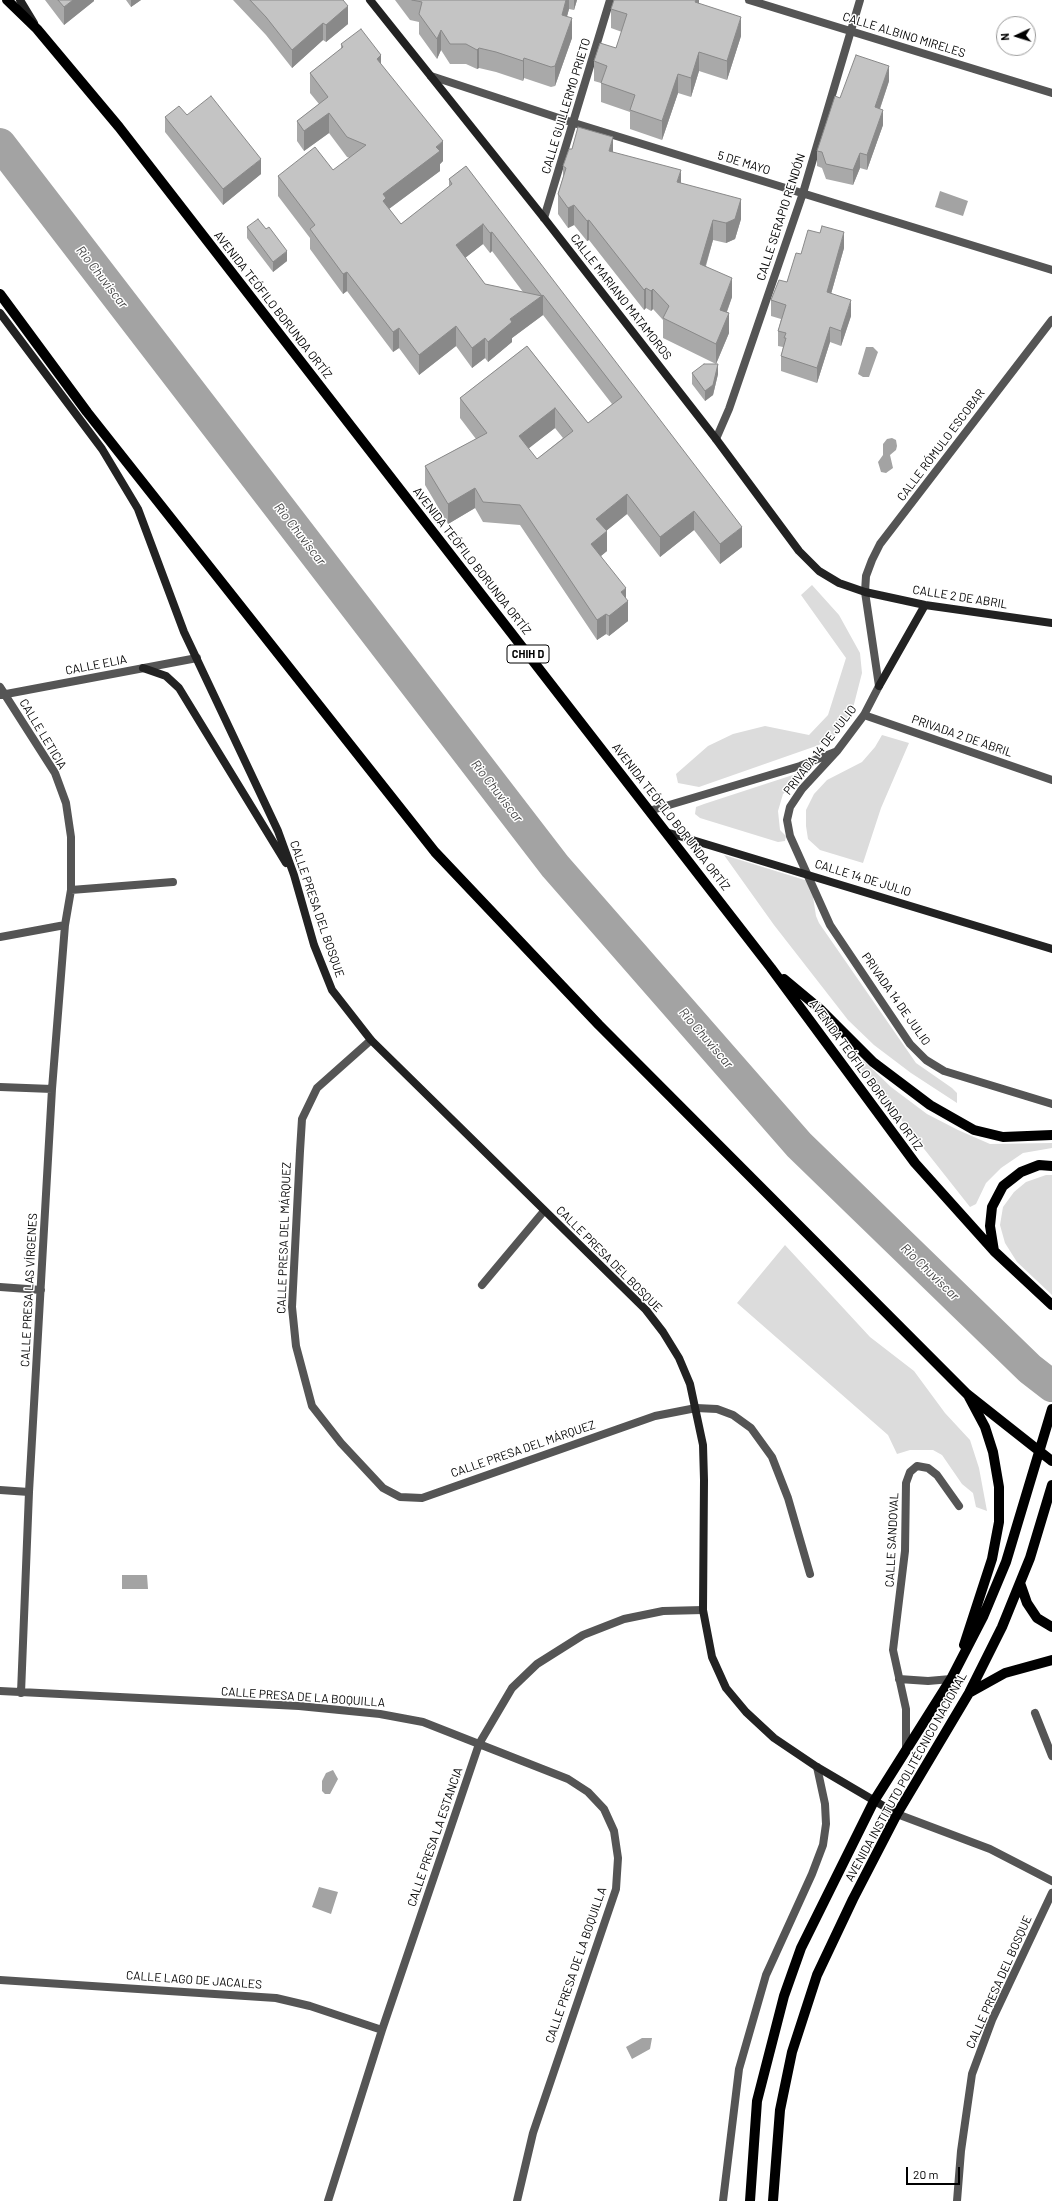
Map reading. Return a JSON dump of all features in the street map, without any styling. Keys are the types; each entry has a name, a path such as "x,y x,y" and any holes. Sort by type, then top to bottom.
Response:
{"main road":[{"name":"AVENIDA TEÓFILO BORUNDA ORTÍZ","path":"7,0 37,29 119,127 771,968 915,1164 994,1251 1052,1305"},
{"path":"0,294 87,412 434,852 599,1025 967,1394 1052,1461"},
{"path":"771,968 820,1009 873,1062 930,1105 974,1130 1003,1137 1052,1134"},
{"path":"994,1251 990,1226 992,1207 1003,1186 1020,1172 1039,1165 1052,1166"},
{"path":"957,1669 992,1559 999,1522 999,1487 993,1452 984,1427 967,1394"},
{"name":"AVENIDA INSTITUTO POLITÉCNICO NACIONAL","path":"750,2201 757,2101 784,1996 801,1948 874,1801 957,1669 984,1617 1006,1562 1052,1409"},
{"name":"AVENIDA INSTITUTO POLITÉCNICO NACIONAL","path":"773,2201 780,2110 792,2052 816,1975 897,1814 969,1693 1002,1627 1030,1558 1052,1485"},
{"path":"1020,1583 1027,1602 1037,1618 1052,1627"},
{"path":"969,1693 1005,1673 1052,1660"}],"street":[{"path":"20,0 37,29"},
{"name":"CALLE MARIANO MATAMOROS","path":"370,0 544,218 716,439 800,551 819,571 839,583 865,592"},
{"name":"CALLE GUILLERMO PRIETO","path":"544,218 610,0"},
{"name":"CALLE ALBINO MIRELES","path":"749,0 1052,92"},
{"name":"CALLE SERAPIO RENDÓN","path":"716,439 729,409 803,193 860,0"},
{"name":"5 DE MAYO","path":"430,76 574,123 1052,270"},
{"name":"CALLE PRESA DEL BOSQUE","path":"0,313 75,412 118,473 138,509 150,536 172,603 261,793 294,875 314,945 328,983 341,1004 370,1040 646,1310 679,1358 690,1384 703,1444 703,1610 712,1657 726,1688 746,1712 774,1738 817,1767 874,1801 897,1814 990,1849 1052,1881"},
{"name":"CALLE RÓMULO ESCOBAR","path":"865,592 866,576 880,544 1052,320"},
{"path":"865,592 879,686"},
{"name":"CALLE 2 DE ABRIL","path":"865,592 925,605 1052,623"},
{"path":"879,686 925,605"},
{"name":"CALLE ELIA","path":"3,695 197,658"},
{"path":"143,668 166,676 179,688 263,827 294,875"},
{"name":"PRIVADA 14 DE JULIO","path":"879,686 864,715 837,751 802,789 790,807 788,820 790,836 830,925 910,1044 926,1060 944,1072 1052,1104"},
{"name":"CALLE LETICIA","path":"0,687 3,695 55,773 66,803 71,836 71,890"},
{"name":"PRIVADA 2 DE ABRIL","path":"864,715 1052,780"},
{"path":"649,811 800,766 837,751"},
{"name":"CALLE 14 DE JULIO","path":"666,832 1052,948"},
{"path":"71,890 174,882"},
{"name":"CALLE PRESA LAS VÍRGENES","path":"22,1693 29,1492 52,1089 65,924 71,890"},
{"path":"0,937 65,924"},
{"name":"CALLE PRESA DEL MÁRQUEZ","path":"370,1040 317,1088 302,1119 292,1306 296,1346 312,1406 341,1444 383,1488 400,1497 422,1498 654,1416 696,1408 717,1409 733,1415 751,1428 772,1457 788,1498 810,1574"},
{"path":"0,1087 52,1089"},
{"path":"482,1285 544,1211"},
{"path":"0,1287 41,1290"},
{"name":"CALLE SANDOVAL","path":"899,1679 893,1650 905,1551 906,1483 910,1472 917,1466 928,1468 937,1475 959,1506"},
{"path":"0,1490 29,1492"},
{"name":"CALLE PRESA LA ESTANCIA","path":"328,2201 382,2030 479,1744 512,1688 537,1664 583,1635 624,1619 663,1611 703,1610"},
{"path":"906,1752 906,1709 899,1679 928,1681 951,1679"},
{"name":"CALLE PRESA DE LA BOQUILLA","path":"0,1691 299,1706 380,1714 423,1722 568,1779 588,1792 604,1809 614,1831 618,1858 616,1889 533,2133 517,2201"},
{"path":"1035,1712 1052,1756"},
{"path":"723,2201 739,2069 766,1975 812,1874 823,1845 826,1824 825,1804 817,1767"},
{"name":"CALLE PRESA DEL BOSQUE","path":"957,2201 961,2152 972,2074 992,2020 1052,1893"},
{"name":"CALLE LAGO DE JACALES","path":"0,1980 276,1998 310,2006 382,2030"}],"shaded area":[{"path":"940,191 968,201 963,216 935,207"},
{"path":"866,347 873,347 878,352 869,377 863,377 858,374"},
{"path":"892,438 896,440 897,446 896,450 890,455 893,468 886,473 881,472 878,462 883,455 883,444 887,439"},
{"path":"812,585 839,615 860,653 862,673 853,708 838,733 819,745 699,787 678,783 676,774 708,746 733,734 765,726 809,735 828,715 846,658 801,595"},
{"path":"882,735 909,743 881,808 863,863 820,850 808,839 806,826 806,810 814,794 827,780 862,762 875,747"},
{"path":"799,773 800,777 797,783 783,794 778,811 780,830 786,836 785,841 778,842 700,818 695,814 696,807"},
{"path":"724,855 808,881 811,884 816,916 819,923 916,1063 952,1088 957,1093 957,1103 911,1073 874,1045 848,1020 774,925"},
{"path":"863,1060 891,1087 927,1114 958,1130 990,1144 1052,1143 1052,1148 1023,1153 1001,1168 986,1183 976,1204 970,1207 857,1064 859,1061"},
{"path":"1046,1175 1052,1175 1052,1295 1017,1262 1005,1243 1000,1225 1003,1207 1014,1192 1026,1182"},
{"path":"785,1245 870,1337 914,1371 945,1413 970,1440 979,1468 987,1511 976,1507 973,1493 962,1484 942,1455 933,1450 910,1450 897,1454 888,1435 737,1303"},
{"path":"122,1575 147,1575 148,1589 122,1589"},
{"path":"333,1770 338,1779 330,1794 325,1794 322,1791 322,1781 326,1773"},
{"path":"319,1887 338,1892 331,1914 312,1907"},
{"path":"642,2038 652,2038 650,2049 632,2059 626,2047"}],"building":[{"path":"58,0 73,0 64,7"},
{"path":"250,0 343,0 348,6 326,25 323,23 292,50 266,17"},
{"path":"412,0 566,0 562,15 572,18 555,66 551,67 524,58 523,61 496,52 479,48 477,50 466,44 450,44 441,30 437,39 419,14 422,2"},
{"path":"614,0 696,0 695,2 741,17 727,61 699,52 691,78 678,74 662,121 630,110 635,95 601,83 607,66 594,61 600,43 616,48 627,14 611,9"},
{"path":"361,29 381,55 377,59 443,141 436,147 440,151 383,194 386,198 383,201 401,224 452,184 449,179 466,166 742,527 720,544 694,511 660,537 627,494 596,519 607,531 591,544 626,588 621,592 628,601 609,616 606,614 597,620 520,505 483,502 475,488 448,504 425,466 487,433 460,398 527,346 588,423 622,397 543,295 542,296 510,319 512,322 488,342 485,338 472,348 456,326 419,355 399,328 393,332 347,272 343,274 310,229 315,225 278,176 315,147 333,170 366,145 347,137 329,113 304,131 297,121 328,97 310,73 343,47 341,44","holes":["483,224 490,233 492,232 542,296 485,284 456,245","555,408 573,431 537,459 519,436"]},
{"path":"856,55 889,66 875,107 883,110 867,155 860,153 853,170 826,164 822,152 817,151 835,96 840,98"},
{"path":"211,96 261,159 223,189 165,117 179,106 187,115"},
{"path":"578,127 613,137 609,151 681,170 677,182 741,199 735,219 726,223 713,220 700,264 732,278 720,310 729,313 716,344 663,318 669,306 653,289 651,291 646,288 644,290 589,220 587,221 574,205 568,208 558,194 566,168 563,166 569,149 572,149"},
{"path":"258,219 266,229 269,227 287,251 273,262 247,227"},
{"path":"822,226 844,232 827,292 851,300 841,331 830,327 817,368 781,356 786,333 778,331 786,305 771,300 779,280 787,282 796,253 801,254 808,230 820,233"},
{"path":"704,364 718,364 713,385 705,391 692,373"}],"waterway":[{"name":"Rio Chuviscar","path":"0,144 555,866 799,1145 1030,1369 1052,1386"}]}
